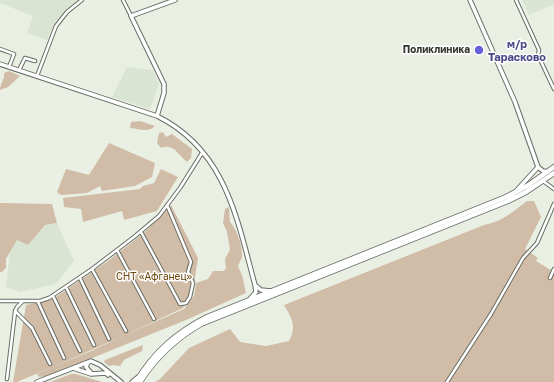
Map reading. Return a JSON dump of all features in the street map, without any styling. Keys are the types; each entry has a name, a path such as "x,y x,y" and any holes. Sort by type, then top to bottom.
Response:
{"highway":[{"path":"139,379 155,355 174,336 207,317 510,195 554,167"},
{"path":"136,382 166,349 201,324 508,201 554,173"}],"street":[{"path":"37,76 56,26 67,12 82,0"},
{"path":"123,0 164,84 164,93 157,116"},
{"path":"131,16 175,0"},
{"path":"470,0 510,88 538,167 543,171 548,172"},
{"path":"516,0 539,50 538,55 554,89"},
{"path":"0,49 14,54 9,67"},
{"path":"18,70 25,58 35,61"},
{"path":"0,64 157,116 180,131 202,153 218,173 229,195 255,286 256,292 250,299"},
{"path":"0,301 38,302 53,296 80,278 141,232 159,216 202,153"},
{"path":"510,195 534,174 538,167"},
{"path":"543,181 554,189"},
{"path":"447,382 491,314 523,258 537,243 554,204"},
{"path":"141,232 180,304 186,303 190,297 192,283 188,272 191,262 167,205"},
{"path":"117,250 154,319"},
{"path":"92,269 126,331"},
{"path":"550,278 554,269"},
{"path":"80,278 109,339"},
{"path":"255,286 261,290 271,291"},
{"path":"66,287 94,345"},
{"path":"53,296 80,351"},
{"path":"7,379 15,311 17,306 22,302"},
{"path":"38,302 64,358"},
{"path":"15,311 32,328 50,364"},
{"path":"88,362 86,367 91,374"},
{"path":"37,382 88,362 97,363 120,382"},
{"path":"73,368 91,374 106,373 120,382"},
{"path":"132,382 139,379"}],"shaded area":[{"path":"0,0 79,0 56,21 47,40 27,33 33,16 0,3"},
{"path":"522,0 554,0 554,4 529,15"},
{"path":"127,67 153,70 159,83 150,109 112,97"},
{"path":"57,223 74,261 56,284 20,292 6,287 10,253 17,240 28,245 45,225"}],"green space":[{"path":"9,71 20,76 8,87 0,90 4,73"},
{"path":"140,121 155,126 147,130 130,128 131,122"},
{"path":"163,132 166,137 172,134 192,149 191,158 187,162 172,148 161,148 157,143 159,133"},
{"path":"109,143 155,163 152,177 135,186 102,191 100,186 87,193 61,195 57,192 66,169 89,175"},
{"path":"161,169 178,177 157,211 124,220 122,211 83,222 81,209 64,207 63,198 140,189 143,186 154,183"},
{"path":"527,201 534,201 541,217 525,249 538,258 536,261 554,272 554,382 155,382 160,379 189,348 230,329 240,342 266,346 289,341 293,327 289,314 284,305 484,225 496,222 512,213"},
{"path":"0,203 52,204 57,223 45,225 28,245 17,240 6,259 6,268 2,272 0,272"},
{"name":"СНТ «Афганец»","path":"171,205 198,258 192,297 183,308 91,351 17,382 13,382 26,305 53,299 108,261 145,232"},
{"path":"229,207 230,222 233,225 242,248 242,257 238,266 242,275 246,293 186,320 48,376 39,377 37,374 184,309 194,296 196,283 208,279 213,271 223,271 226,269 225,259 230,250 227,232 223,223 225,209"},
{"path":"143,345 142,351 124,360 120,366 109,366 104,362 105,360"},
{"path":"71,374 76,374 102,382 50,382"}],"place":[{"name":"Поликлиника","path":"479,50"}],"district":[{"name":"м/р Тарасково","path":"517,51"}]}
